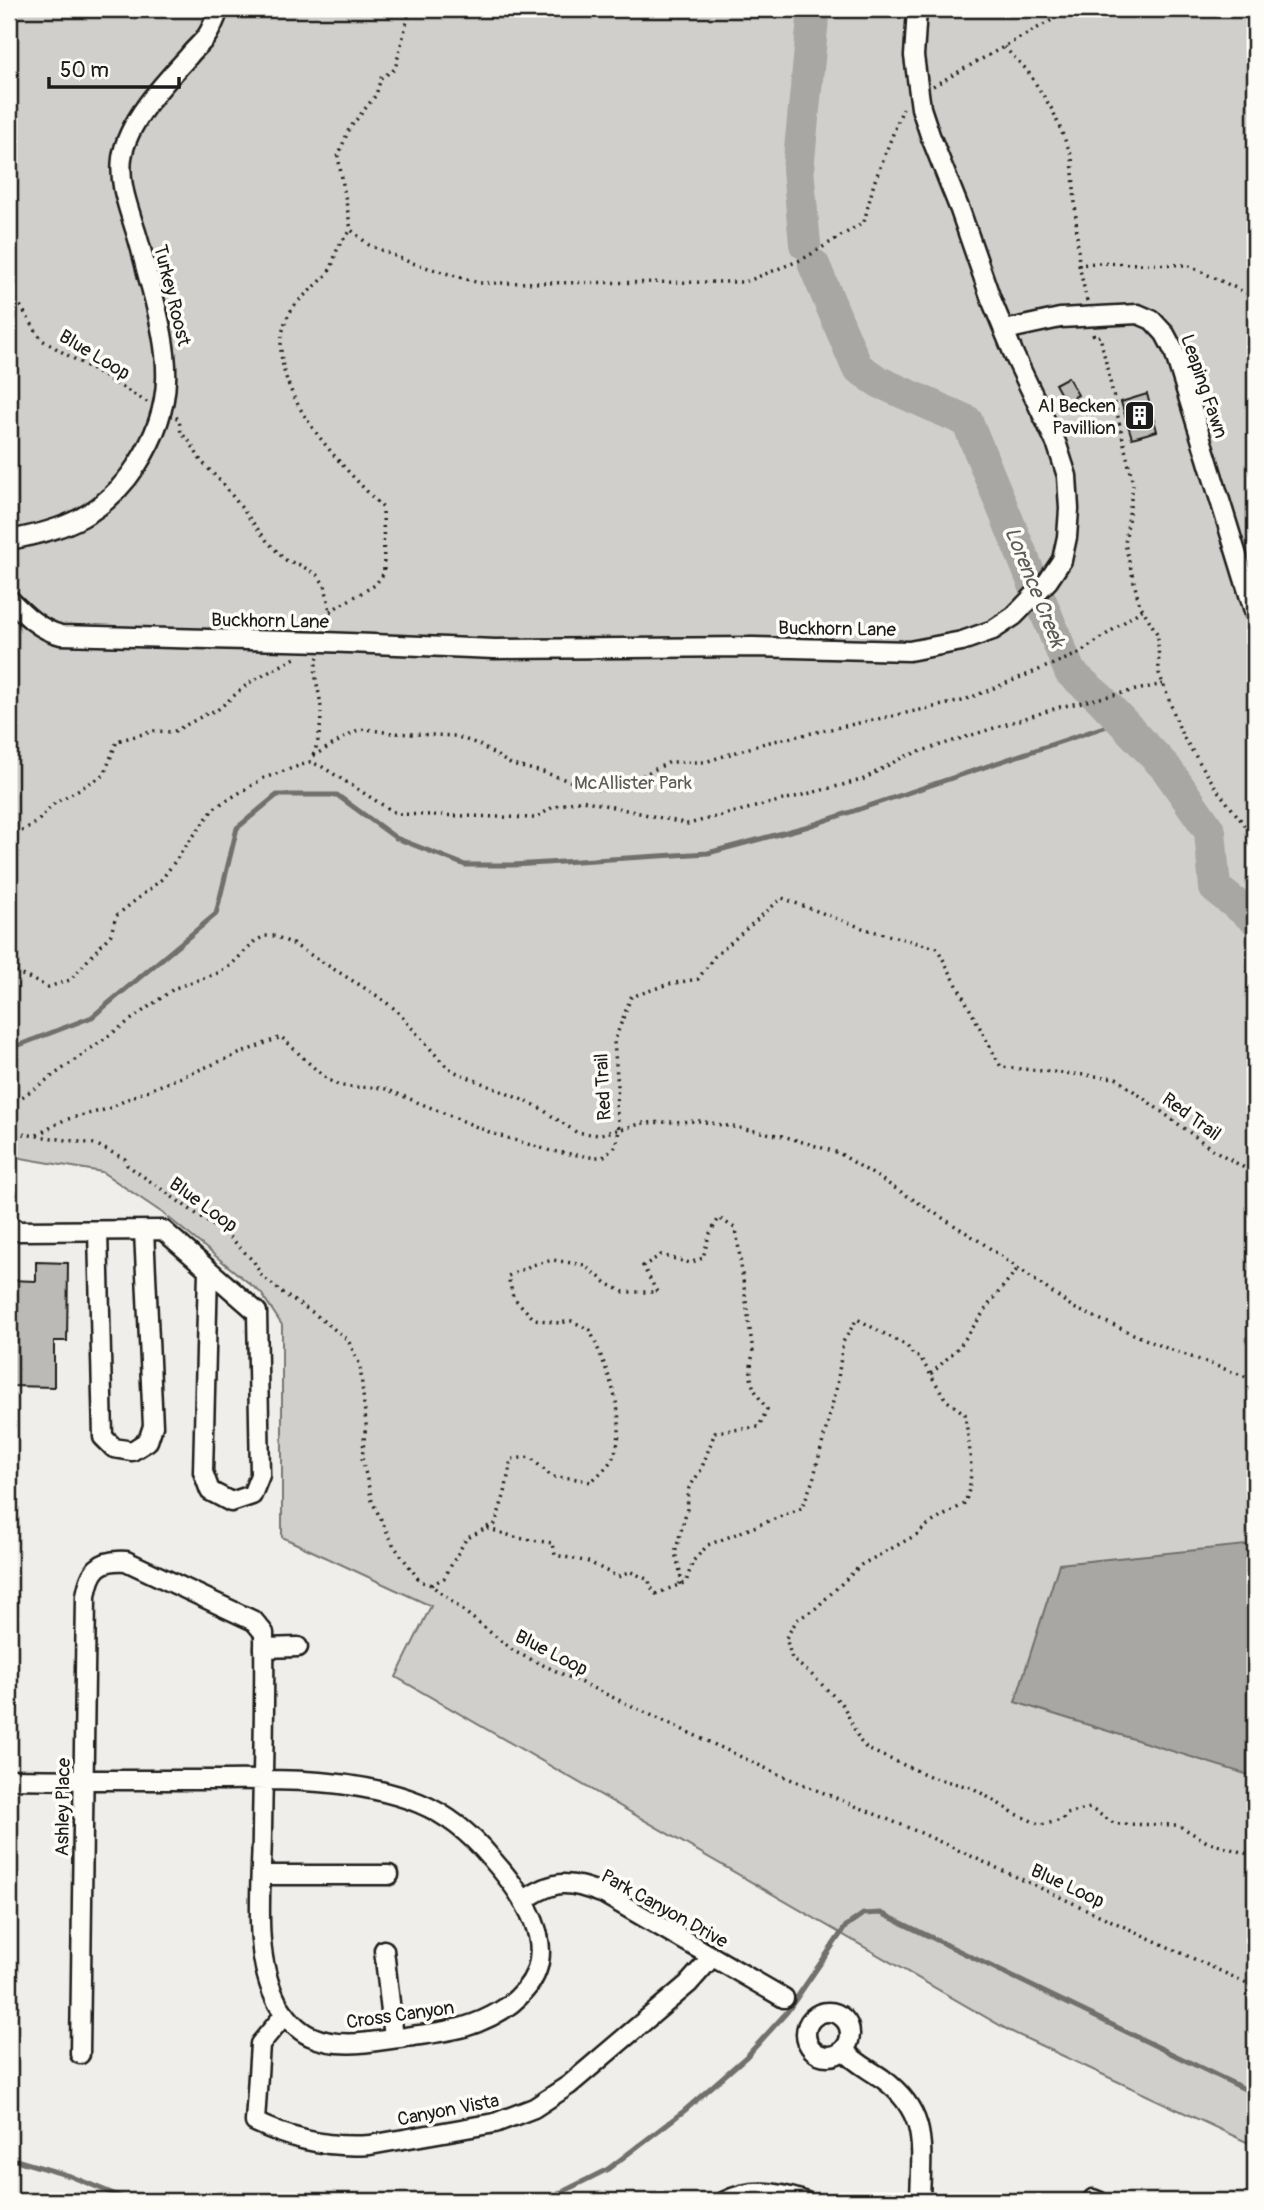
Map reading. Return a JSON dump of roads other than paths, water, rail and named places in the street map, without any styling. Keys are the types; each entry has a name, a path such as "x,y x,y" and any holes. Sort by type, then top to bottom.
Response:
{"street":[{"name":"Turkey Roost","path":"9,540 67,526 112,495 130,475 146,450 159,421 166,390 167,357 157,309 127,207 123,187 123,155 128,138 144,110 206,37 220,9"},
{"name":"Buckhorn Lane","path":"9,599 42,627 61,635 495,649 753,647 909,651 962,641 993,630 1014,617 1048,581 1062,559 1069,509 1067,476 1058,445 1004,330 921,108 914,56 917,9"},
{"name":"Leaping Fawn","path":"1004,330 1060,318 1138,314 1152,320 1165,334 1174,351 1255,614"},
{"path":"9,1225 18,1231 163,1230 257,1312 260,1475 252,1495 231,1502 210,1491 203,1472 208,1270"},
{"path":"98,1231 103,1437 114,1448 132,1451 148,1441 153,1426 144,1231"},
{"name":"Ashley Place","path":"80,2054 86,1596 89,1578 100,1564 112,1560 126,1561 254,1621 264,1633 264,1648"},
{"path":"263,1780 264,1648 298,1647"},
{"name":"Cross Canyon","path":"9,1779 263,1780 335,1784 382,1792 422,1804 466,1831 493,1860 531,1913 538,1933 540,1959 534,1980 517,1999 496,2014 465,2026 346,2045 310,2036 296,2027 285,2014 266,1976 261,1942 263,1780"},
{"path":"262,1875 389,1875"},
{"name":"Park Canyon Drive","path":"523,1901 551,1884 578,1884 604,1894 783,1998"},
{"path":"384,1950 394,2038"},
{"name":"Canyon Vista","path":"285,2014 260,2044 255,2122 273,2131 311,2143 370,2145 495,2123 534,2108 579,2077 688,1984 712,1957"},
{"path":"844,2050 854,2062 897,2091 918,2120 921,2145 920,2201"},
{"path":"725,2201 760,2192 782,2194 804,2201"}],"waterway":[{"name":"Lorence Creek","path":"805,244 798,169 814,9"},
{"name":"Lorence Creek","path":"814,265 857,367 879,382 967,421 1070,672 1100,698 1166,768 1210,831 1215,888 1255,919"},
{"path":"9,1049 92,1017 216,914 237,828 277,795 337,795 396,838 465,865 513,865 708,853 809,826 1122,721"},
{"path":"544,2201 608,2169 684,2111 747,2056 787,2012 846,1926 863,1914 881,1913 1255,2094"},
{"path":"9,2158 70,2176 131,2201"}],"place":[{"name":"Al Becken Pavillion","path":"1139,416"}],"park label":[{"name":"McAllister Park","path":"633,782"}]}
